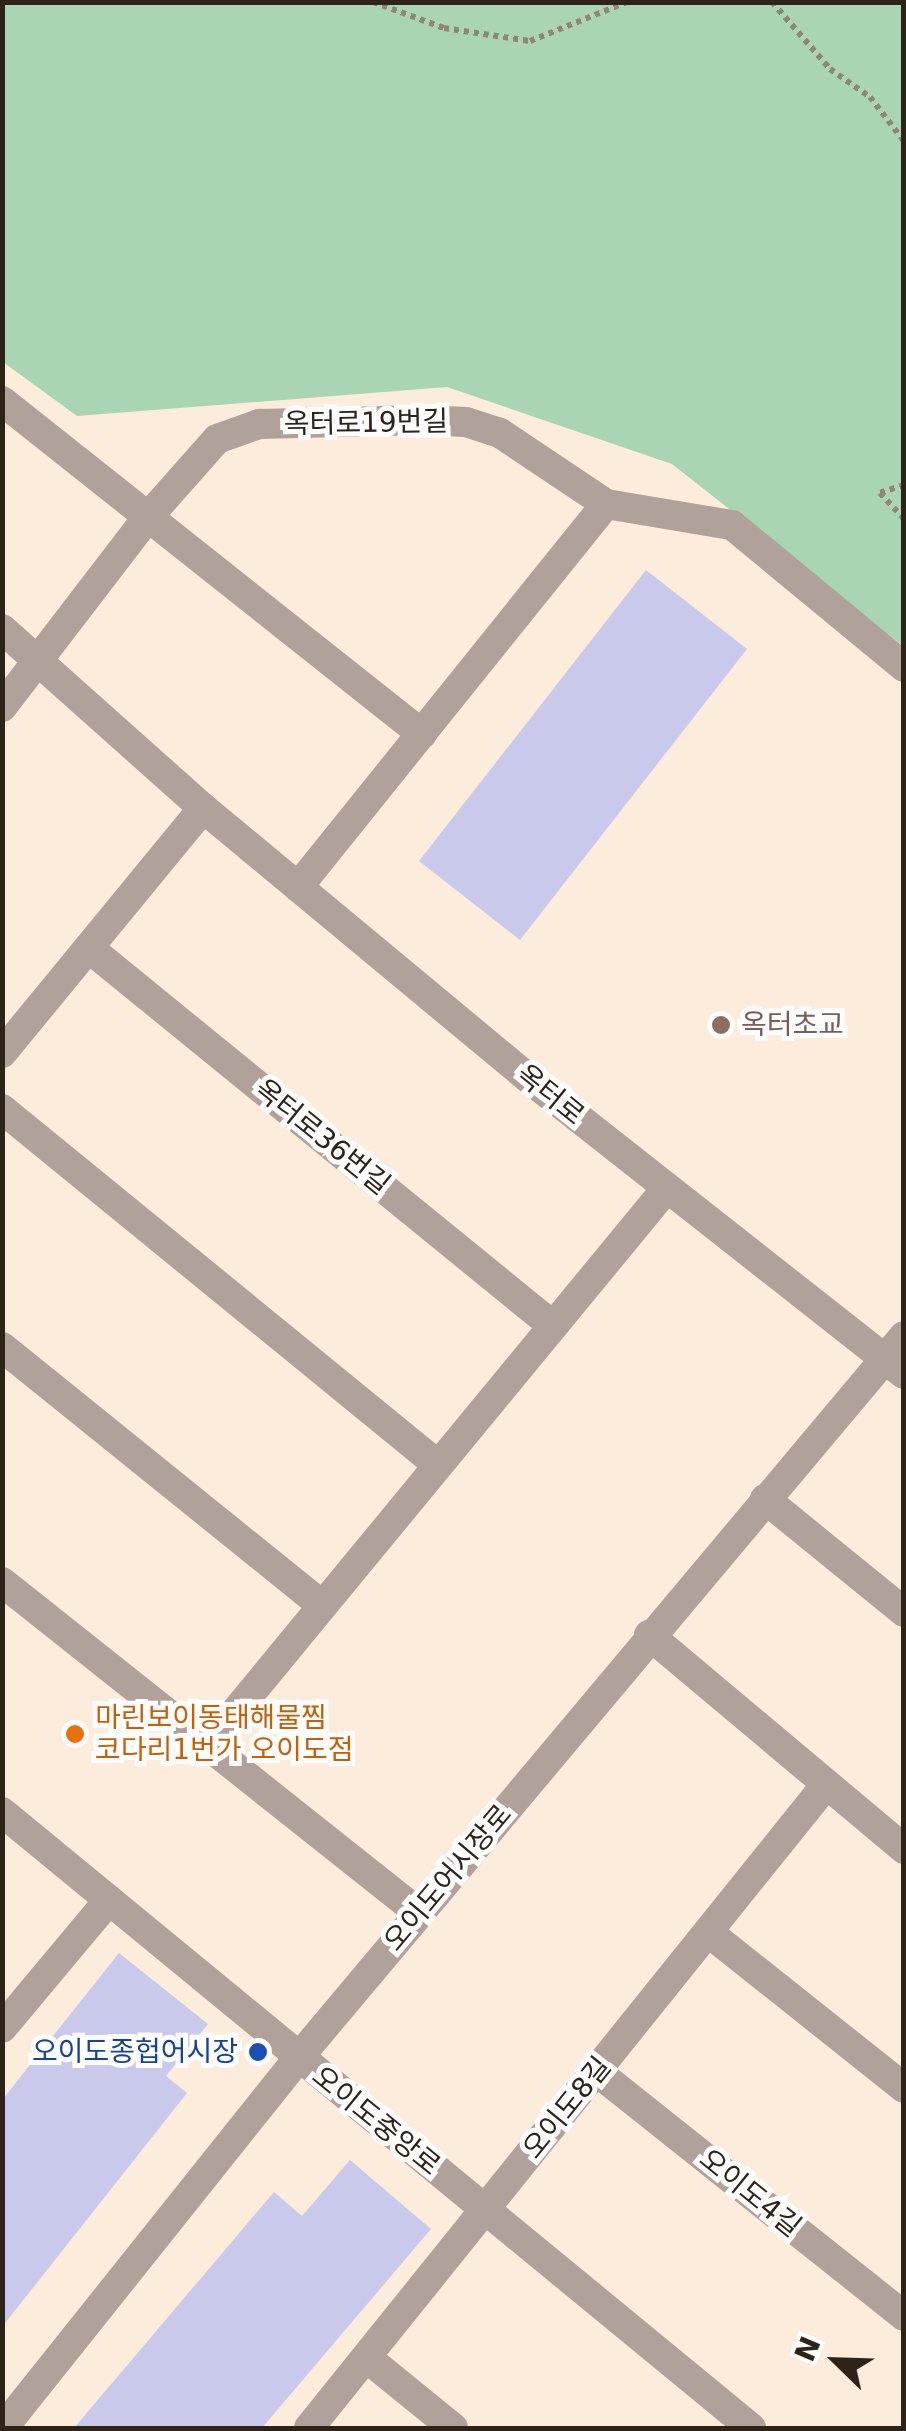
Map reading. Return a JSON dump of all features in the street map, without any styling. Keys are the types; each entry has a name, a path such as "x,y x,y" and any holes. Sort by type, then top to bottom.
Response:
{"street":[{"path":"2,401 422,734"},
{"name":"옥터로19번길","path":"2,707 148,516 217,439 258,424 466,422 500,434 606,504 732,525 904,667"},
{"path":"298,887 606,504"},
{"name":"옥터로","path":"2,630 41,660 203,808 666,1188 897,1356"},
{"path":"2,1054 203,808"},
{"name":"옥터로36번길","path":"90,949 553,1326"},
{"path":"2,1109 438,1465"},
{"path":"208,1745 666,1188"},
{"path":"2,1347 321,1604"},
{"name":"오이도어시장로","path":"3,2428 299,2057 649,1636 765,1499 897,1356"},
{"path":"765,1499 904,1612"},
{"path":"2,1582 419,1913"},
{"path":"649,1636 904,1849"},
{"name":"오이도8길","path":"309,2428 825,1786"},
{"name":"오이도중앙로","path":"2,1812 751,2428"},
{"path":"2,2028 109,1900"},
{"path":"708,1932 904,2088"},
{"name":"오이도4길","path":"596,2071 904,2316"},
{"path":"367,2358 453,2428"}],"path":[{"path":"372,2 444,28 530,40 628,2"},
{"path":"772,2 830,69 870,97 904,141"},
{"path":"904,485 880,493 904,519"}],"green space":[{"path":"3,3 903,3 903,646 672,464 447,387 77,416 3,362"}],"building":[{"path":"646,570 747,649 520,940 419,861"},
{"path":"119,1953 208,2024 166,2076 187,2093 2,2327 2,2100"},
{"path":"350,2160 431,2229 262,2428 74,2428 274,2192 302,2216"}],"place":[{"name":"옥터초교","path":"721,1025"},
{"name":"마린보이동태해물찜 코다리1번가 오이도점","path":"75,1734"},
{"name":"오이도종헙어시장","path":"258,2052"}]}
